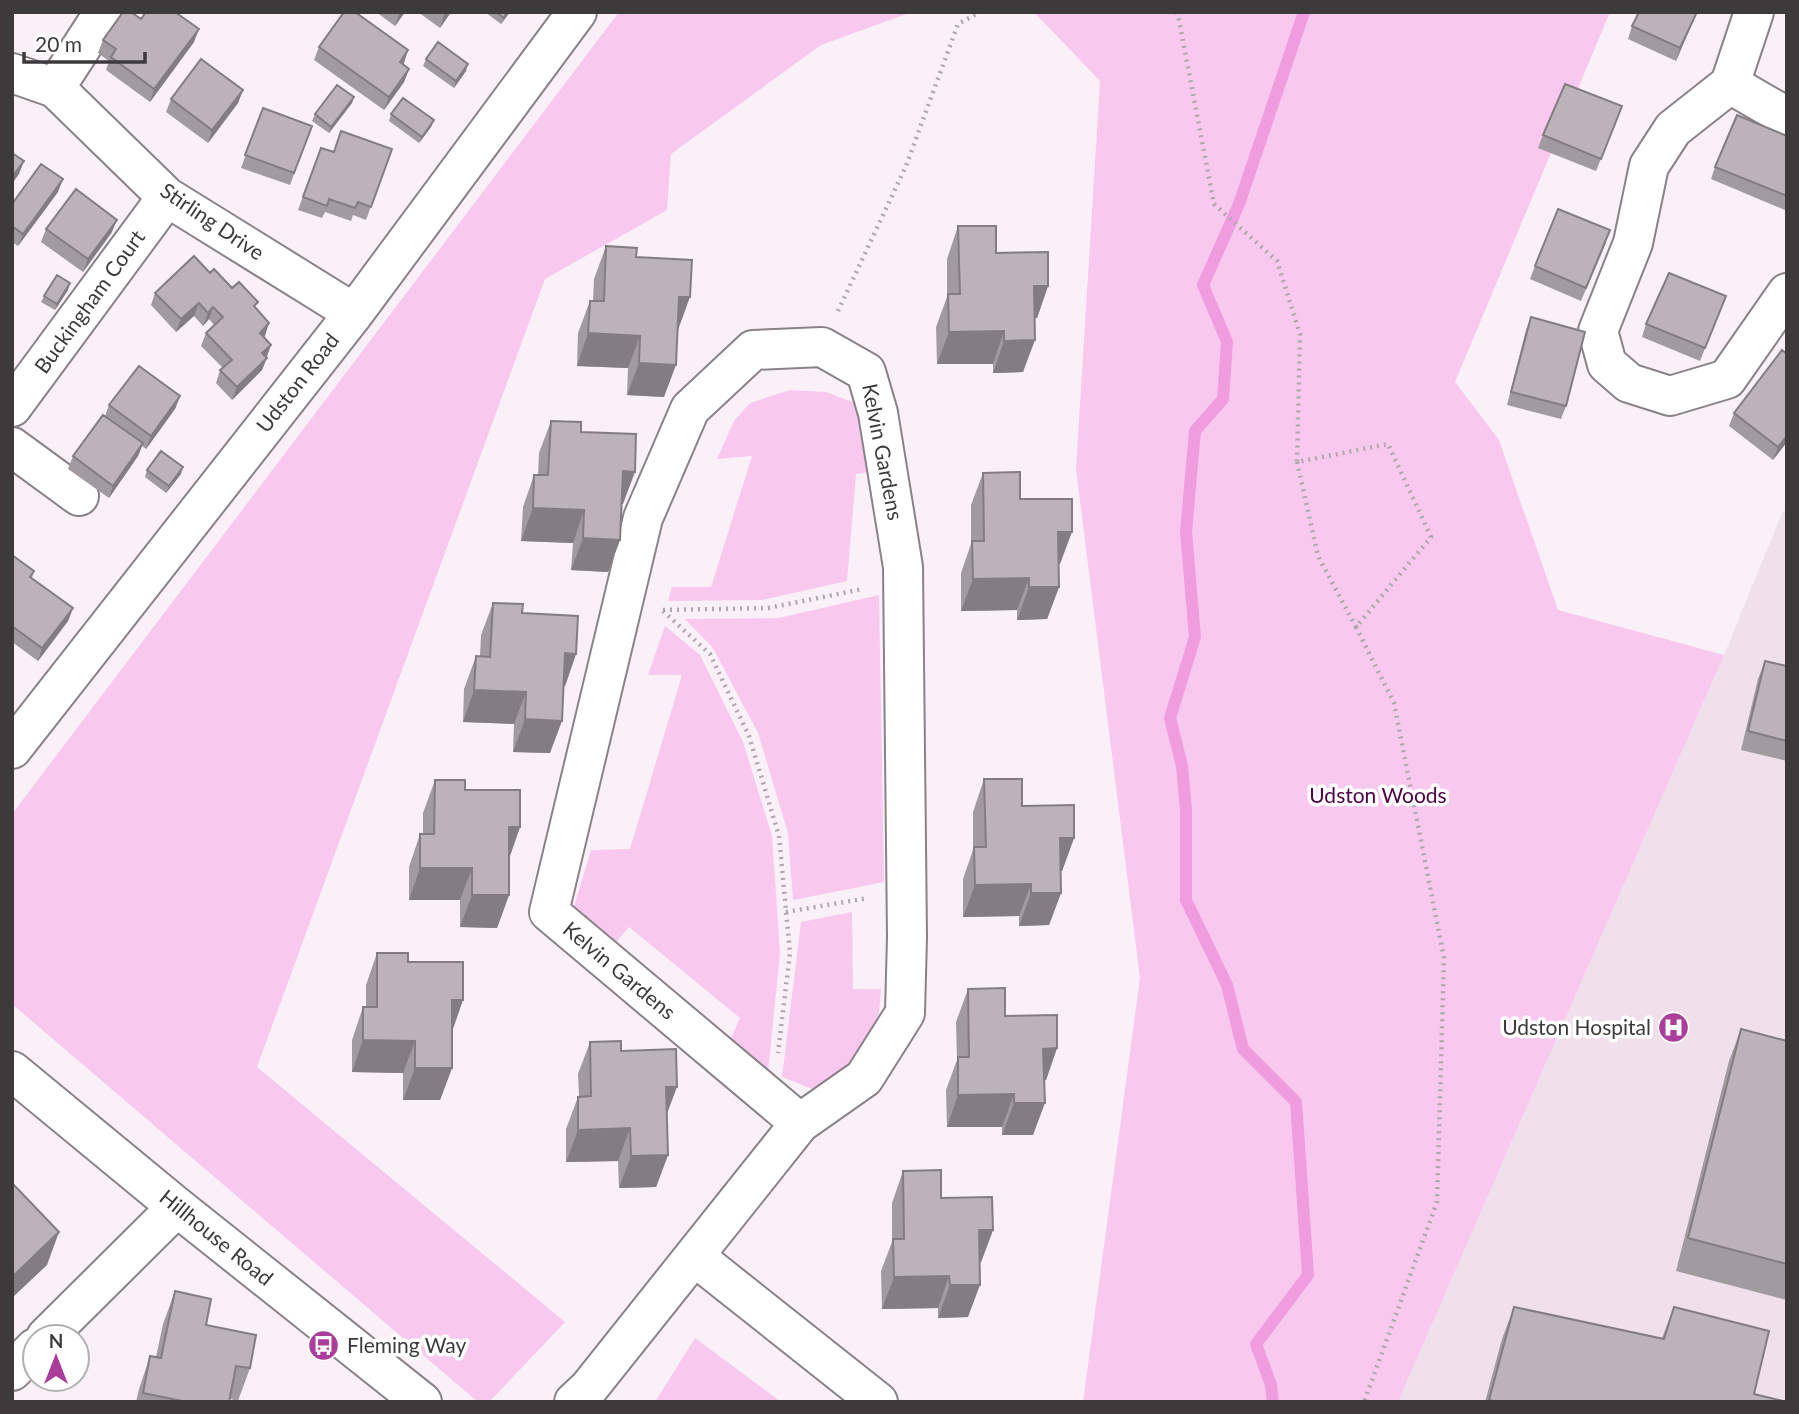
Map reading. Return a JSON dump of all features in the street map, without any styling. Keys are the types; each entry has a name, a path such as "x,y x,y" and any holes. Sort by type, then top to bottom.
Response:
{"street":[{"path":"55,88 104,12"},
{"name":"Udston Road","path":"12,749 354,313 577,12"},
{"path":"1754,12 1730,84 1673,129 1648,166 1633,243 1598,331 1607,364 1629,383 1670,396 1727,379 1787,293"},
{"name":"Stirling Drive","path":"12,73 55,88 167,197 354,313"},
{"path":"1730,84 1787,117"},
{"name":"Buckingham Court","path":"12,407 167,197"},
{"name":"Kelvin Gardens","path":"574,1402 588,1389 694,1256 786,1111 864,1079 905,1013 907,892 903,567 878,413 866,372 822,347 753,350 690,409 643,518 550,912 786,1111"},
{"path":"12,447 79,496"},
{"name":"Hillhouse Road","path":"12,1071 177,1207 422,1402"},
{"path":"60,1323 177,1207"},
{"path":"694,1256 878,1402"}],"path":[{"path":"822,347 905,166 958,24 980,12"},
{"path":"1176,12 1214,204 1277,261 1300,334 1297,462 1318,556 1394,703 1444,958 1437,1202 1364,1402"},
{"path":"1297,462 1388,444 1432,537 1356,627"},
{"path":"628,579 710,654 749,736 779,836 790,953 786,1111"},
{"path":"662,610 768,608 903,581"},
{"path":"786,912 907,892"}],"shaded area":[{"name":"Udston Hospital","path":"1783,511 1787,512 1787,1402 1398,1402 1724,655"}],"green space":[{"path":"619,12 912,12 821,45 671,154 667,210 545,279 257,1067 565,1322 489,1402 478,1402 12,1004 12,814"},
{"name":"Udston Woods","path":"1034,12 1610,12 1455,382 1499,440 1558,610 1724,655 1398,1402 1083,1402 1140,978 1076,469 1100,81"},
{"path":"790,390 826,392 855,403 869,429 875,471 856,474 847,581 762,600 668,601 672,587 711,587 752,456 717,459 734,421 750,403"},
{"path":"879,595 884,882 793,900 788,833 758,733 713,648 685,619 779,618"},
{"path":"665,626 700,655 743,742 772,836 780,953 767,1082 726,1050 740,1018 629,927 613,946 570,920 591,850 630,849 682,675 648,675"},
{"path":"852,912 853,989 881,989 878,1018 874,1032 861,1052 843,1070 815,1090 782,1077 801,922"},
{"path":"695,1338 781,1402 655,1402"}],"building":[{"path":"123,12 131,12 141,19 146,12 175,12 199,29 154,89 111,57 116,49 103,40"},
{"path":"344,12 355,12 408,50 400,62 409,69 389,97 319,47"},
{"path":"496,12 507,12 504,18"},
{"path":"1639,12 1697,12 1680,48 1632,26"},
{"path":"438,42 468,64 456,81 426,59"},
{"path":"201,59 243,90 212,130 171,99"},
{"path":"1565,84 1622,106 1601,159 1543,135"},
{"path":"337,85 354,97 331,127 315,114"},
{"path":"403,98 434,120 422,137 391,114"},
{"path":"263,108 312,126 294,173 245,155"},
{"path":"1737,115 1787,136 1787,196 1715,167"},
{"path":"341,131 392,149 371,207 358,202 355,208 329,199 327,206 303,197 321,148 334,152"},
{"path":"12,153 24,161 12,177"},
{"path":"41,164 63,179 23,234 12,226 12,204"},
{"path":"76,189 117,220 88,259 46,229"},
{"path":"1558,209 1610,230 1586,288 1535,266"},
{"path":"958,226 996,226 996,253 1048,252 1048,286 1034,286 1035,340 1004,341 1004,331 949,332 948,294 960,294"},
{"path":"606,246 637,248 636,257 692,260 690,297 679,297 676,365 639,363 640,336 588,333 590,301 604,301"},
{"path":"194,256 210,273 214,269 232,288 239,282 258,302 254,306 269,323 260,333 271,345 262,353 267,358 237,387 220,370 232,360 206,333 223,317 213,307 208,313 199,303 181,319 155,293"},
{"path":"1669,273 1726,296 1705,348 1646,324"},
{"path":"57,275 70,283 57,304 44,296"},
{"path":"1531,317 1585,332 1566,406 1511,392"},
{"path":"1782,350 1787,354 1787,436 1778,447 1734,413"},
{"path":"139,366 180,396 151,436 109,405"},
{"path":"103,415 143,443 113,486 73,456"},
{"path":"551,421 581,422 581,432 636,434 635,472 623,471 620,540 583,538 584,510 533,508 534,475 548,475"},
{"path":"161,451 183,467 169,486 147,470"},
{"path":"1020,472 1020,499 1072,499 1072,532 1058,532 1059,587 1029,587 1029,578 973,579 972,541 984,541 983,473"},
{"path":"12,555 34,571 30,577 73,608 42,648 12,626"},
{"path":"493,603 523,604 522,613 578,616 576,654 565,653 562,721 525,719 526,692 474,690 476,656 490,657"},
{"path":"1765,661 1787,666 1787,741 1748,731"},
{"path":"984,779 1022,779 1022,806 1074,805 1074,838 1060,838 1061,893 1031,893 1031,884 975,885 974,847 986,847"},
{"path":"435,780 465,780 465,790 520,790 520,827 509,827 509,895 472,895 472,868 420,868 420,834 434,834"},
{"path":"377,953 408,953 408,962 463,962 463,1000 452,1000 452,1068 415,1068 415,1041 363,1040 363,1007 377,1007"},
{"path":"1005,988 1005,1016 1057,1015 1057,1048 1043,1049 1045,1103 1014,1103 1014,1094 958,1095 958,1057 969,1057 968,989"},
{"path":"1741,1029 1787,1041 1787,1264 1688,1238"},
{"path":"621,1041 621,1051 676,1049 677,1087 666,1087 668,1155 631,1156 630,1128 578,1130 578,1097 591,1096 590,1042"},
{"path":"941,1170 941,1198 992,1197 993,1230 979,1230 980,1285 950,1285 949,1276 894,1277 893,1239 904,1239 903,1171"},
{"path":"12,1183 59,1232 12,1277"},
{"path":"175,1291 211,1299 206,1325 256,1335 250,1368 236,1366 229,1402 187,1402 143,1393 150,1356 161,1358"},
{"path":"1514,1307 1664,1339 1674,1307 1769,1331 1754,1394 1787,1402 1489,1400"}],"waterway":[{"path":"1273,1402 1271,1385 1256,1344 1308,1275 1296,1102 1243,1049 1227,985 1186,900 1186,810 1182,766 1170,718 1195,637 1186,532 1195,431 1223,399 1227,342 1203,285 1239,204 1304,12"}],"place":[{"name":"Udston Hospital","path":"1674,1028"},
{"name":"Fleming Way","path":"324,1346"}]}
